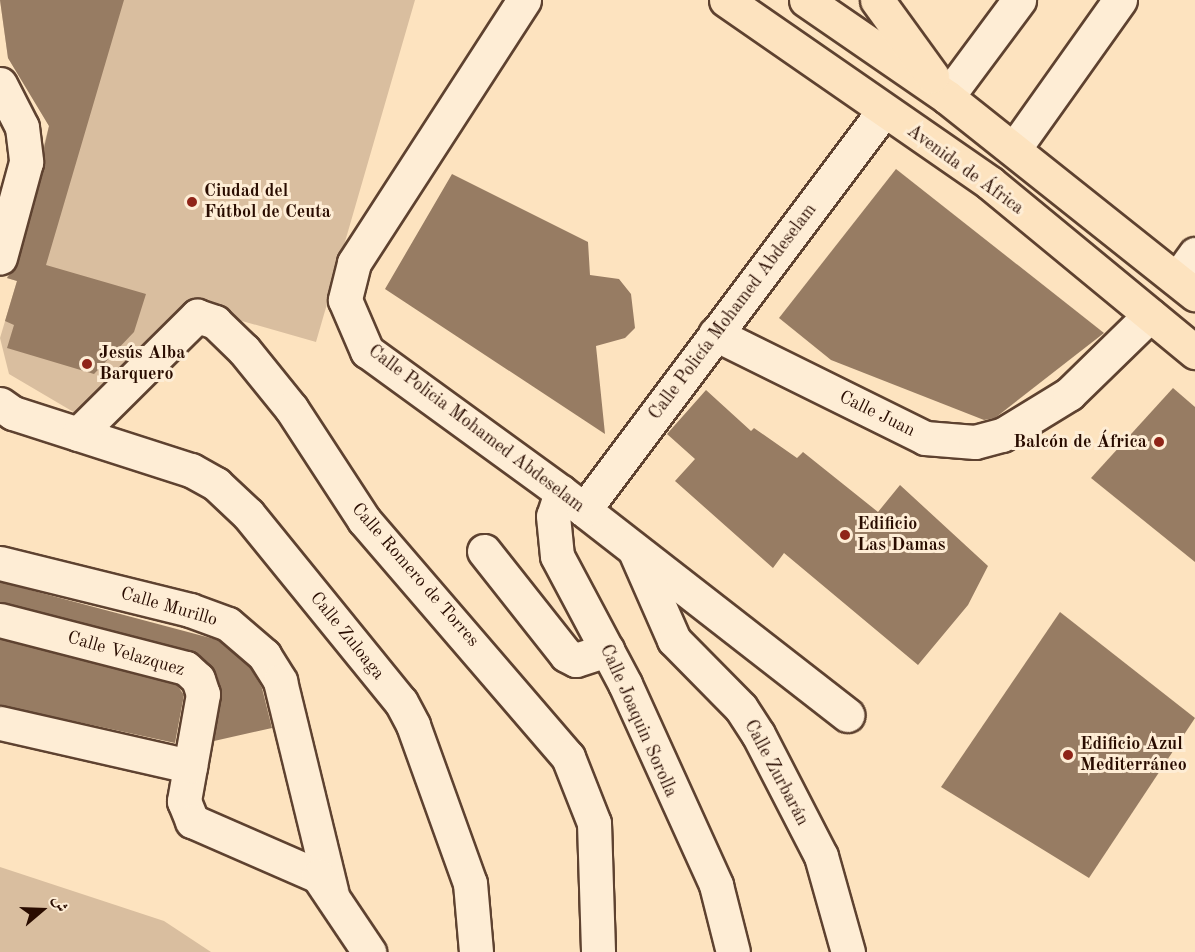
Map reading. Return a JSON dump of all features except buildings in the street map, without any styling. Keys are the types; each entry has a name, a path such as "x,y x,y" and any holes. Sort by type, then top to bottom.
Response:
{"main road":[{"name":"Avenida de África","path":"726,0 882,113 990,183 1195,352"},
{"path":"806,0 947,97 1014,149 1189,276"},
{"path":"877,0 947,97"}],"street":[{"name":"Calle Policia Mohamed Abdeselam","path":"524,0 354,263 345,300 367,351 572,501 847,715"},
{"path":"947,97 1019,0"},
{"path":"1014,149 1120,0"},
{"path":"0,84 22,127 26,162 0,258"},
{"name":"Calle Policía Mohamed Abdeselam","path":"572,501 715,334 882,113"},
{"name":"Calle Juan","path":"715,334 925,438 975,442 1002,435 1069,394 1150,315"},
{"name":"Calle Romero de Torres","path":"78,434 198,316 215,322 244,350 291,408 364,520 568,757 594,823 598,952"},
{"name":"Calle Zuloaga","path":"0,404 13,413 191,470 216,484 248,514 401,702 470,884 476,952"},
{"name":"Calle Joaquin Sorolla","path":"572,501 553,516 557,556 607,650 716,885 733,952"},
{"path":"484,551 566,655 576,660 607,650"},
{"name":"Calle Zurbarán","path":"635,551 674,640 741,708 758,735 821,856 848,952"},
{"name":"Calle Murillo","path":"0,563 190,610 228,624 264,655 280,681 331,891"},
{"name":"Calle Velazquez","path":"0,620 186,668 198,679 203,694 184,801 192,821 318,876 331,891"},
{"path":"0,723 190,766"},
{"path":"331,891 369,952"}],"shaded area":[{"name":"Ciudad del Fútbol de Ceuta","path":"0,0 415,0 316,342 193,307 82,417 9,374 0,338 17,281 7,278 49,126 8,58"},
{"path":"0,867 164,921 211,952 0,952"}],"place":[{"name":"Ciudad del Fútbol de Ceuta","path":"192,202"},
{"name":"Jesús Alba Barquero","path":"87,364"},
{"name":"Balcón de África","path":"1159,442"},
{"name":"Edificio Las Damas","path":"845,535"},
{"name":"Edificio Azul Mediterráneo","path":"1068,755"}]}
